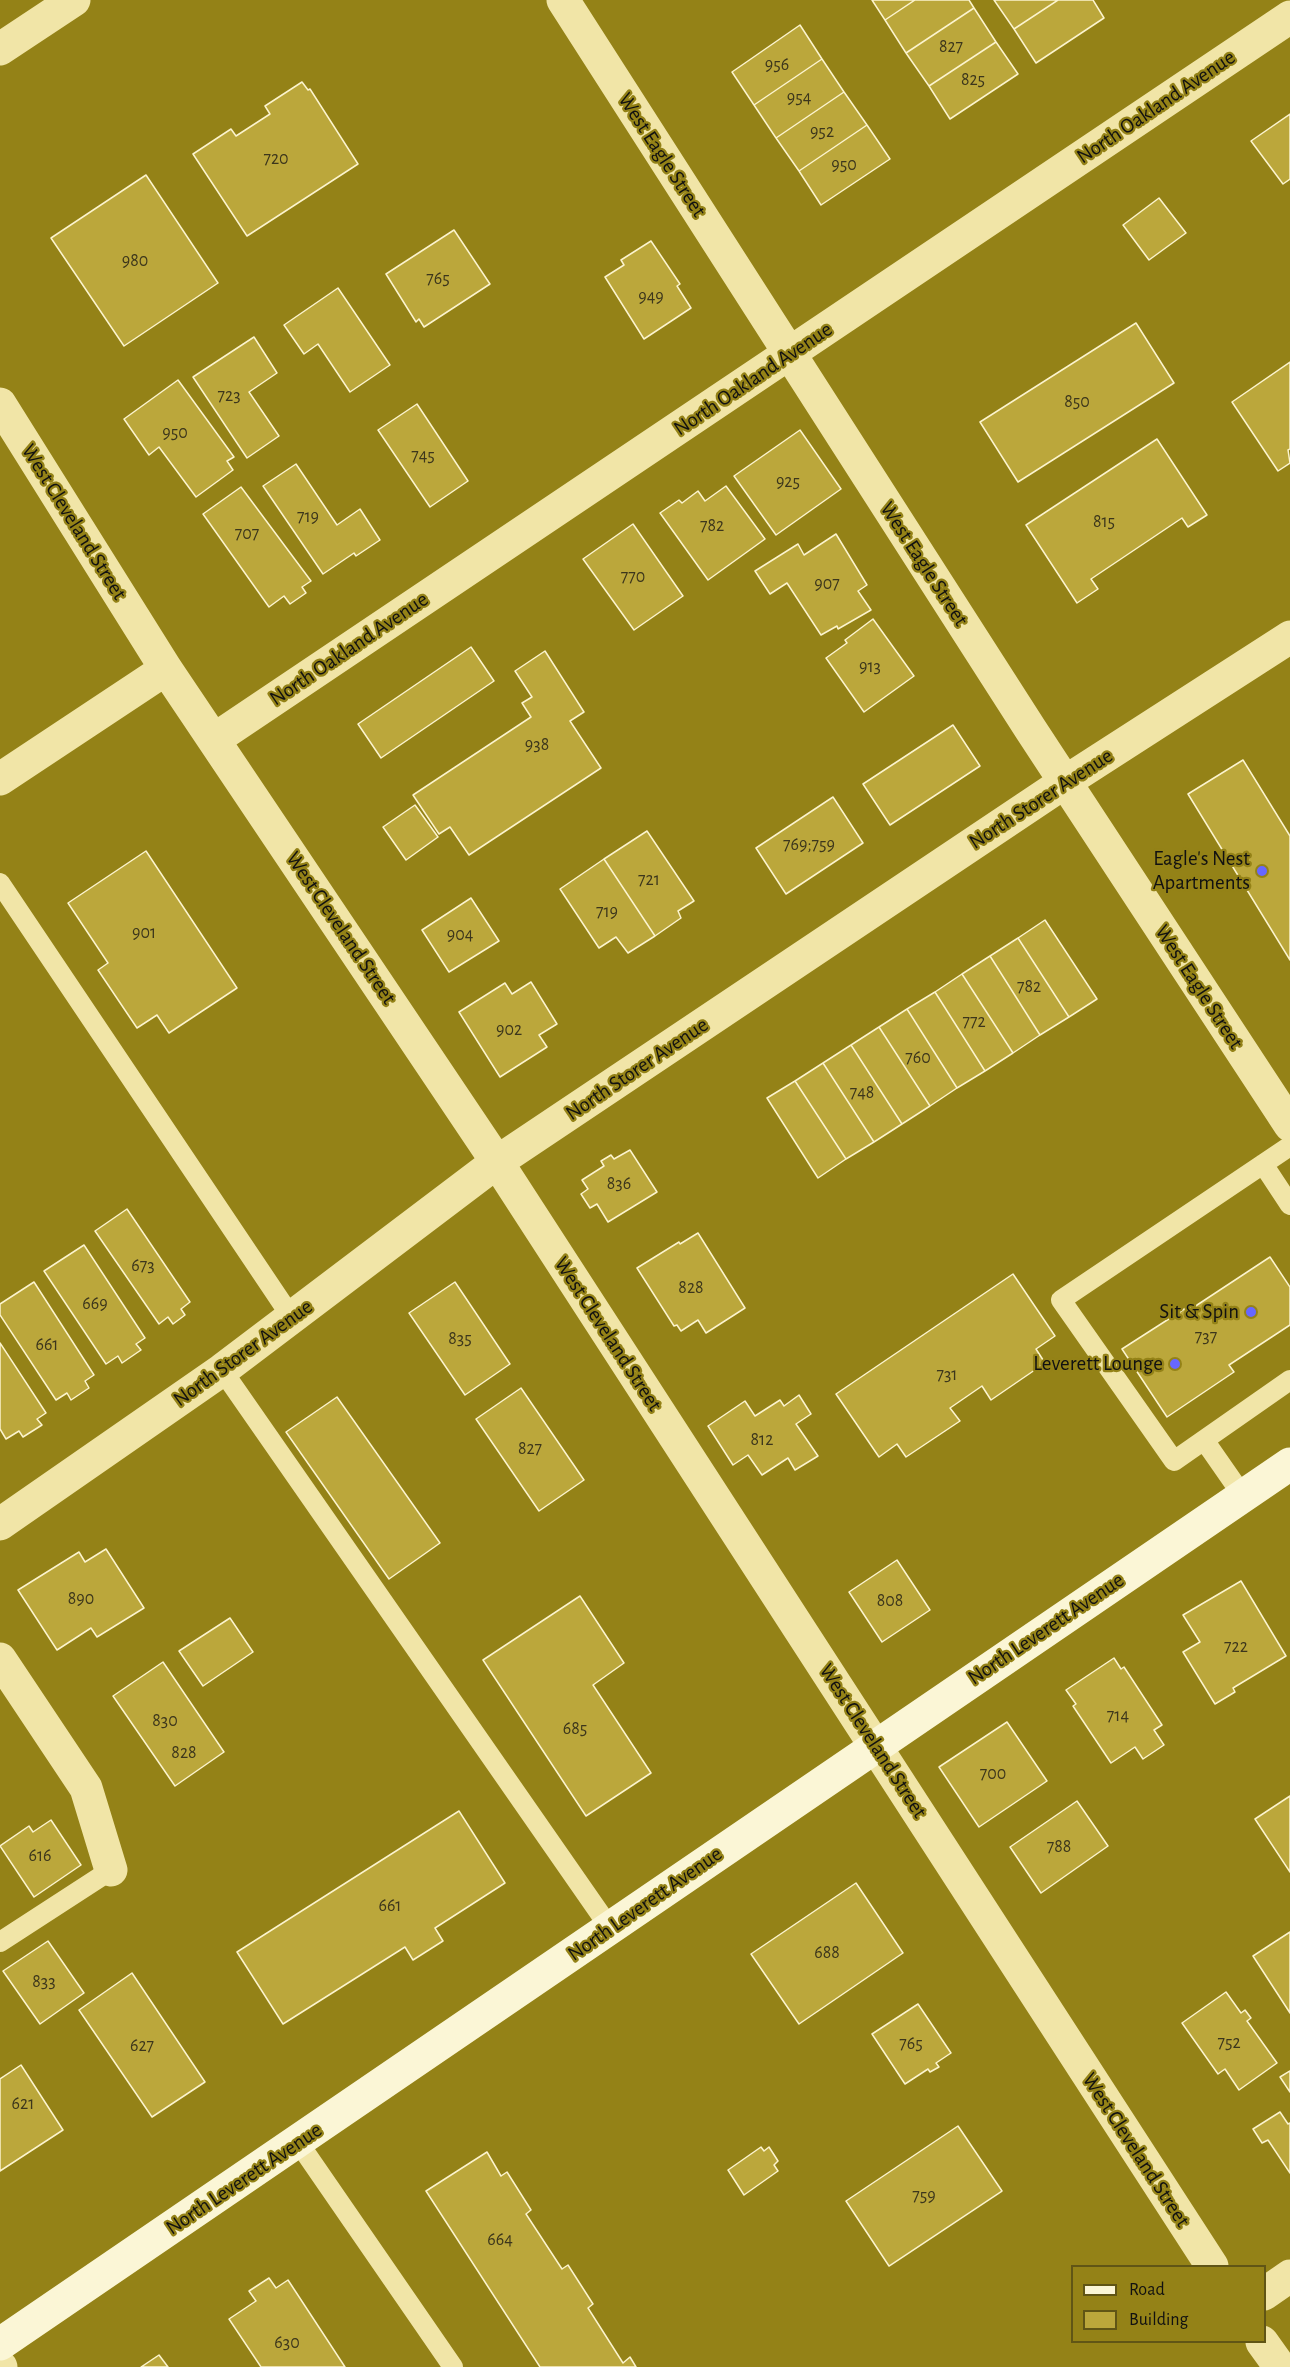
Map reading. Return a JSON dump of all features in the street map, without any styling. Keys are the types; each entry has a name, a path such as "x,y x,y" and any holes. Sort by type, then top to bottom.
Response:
{"street":[{"path":"0,49 74,0"},
{"name":"West Eagle Street","path":"563,0 1065,782 1290,1125"},
{"name":"North Oakland Avenue","path":"215,739 1290,17"},
{"name":"West Cleveland Street","path":"0,404 166,669 497,1162 1211,2265"},
{"name":"North Storer Avenue","path":"0,1524 222,1370 497,1162 1065,782 1290,637"},
{"path":"0,779 166,669"},
{"name":"North Leverett Avenue","path":"0,2344 298,2142 875,1744 1290,1464"},
{"path":"0,1659 86,1788 111,1870"},
{"path":"1266,2293 1290,2276"},
{"path":"1263,2343 1280,2367"}],"lane":[{"path":"0,883 292,1318"},
{"path":"1290,1146 1061,1300 1174,1461 1290,1380"},
{"path":"1263,1164 1290,1204"},
{"path":"222,1370 610,1928"},
{"path":"1204,1440 1243,1496"},
{"path":"0,1942 111,1870"},
{"path":"298,2142 453,2367"}],"building":[{"path":"872,0 915,0 885,20"},
{"path":"915,0 969,0 974,8 906,53 885,20"},
{"path":"994,0 1058,0 1014,29"},
{"path":"1058,0 1093,0 1104,18 1036,63 1014,29"},
{"path":"974,8 996,42 929,86 906,53"},
{"path":"800,25 822,59 754,105 732,72"},
{"path":"996,42 1018,74 950,119 929,86"},
{"path":"822,59 844,92 776,138 754,105"},
{"path":"302,82 308,90 310,89 358,164 247,236 193,154 231,129 236,136 270,114 265,106"},
{"path":"844,92 867,125 799,171 776,138"},
{"path":"1290,114 1290,179 1283,184 1251,141"},
{"path":"867,125 890,159 821,205 799,171"},
{"path":"146,175 218,283 124,346 51,238"},
{"path":"1159,198 1186,233 1149,260 1123,225"},
{"path":"454,230 490,284 424,327 419,319 416,322 386,274"},
{"path":"651,241 680,284 677,286 691,308 644,339 605,277 624,265 621,260"},
{"path":"338,288 390,365 350,392 318,344 304,354 284,325"},
{"path":"1136,323 1174,383 1018,482 980,422"},
{"path":"254,337 277,373 249,392 279,436 247,458 193,377"},
{"path":"1290,362 1290,449 1288,450 1290,463 1278,471 1232,402"},
{"path":"178,380 234,457 227,461 233,470 196,497 159,447 149,455 124,419"},
{"path":"417,404 468,481 430,507 378,430"},
{"path":"800,430 841,489 776,535 734,476"},
{"path":"1157,439 1207,515 1188,527 1182,518 1091,579 1098,589 1077,603 1026,525"},
{"path":"296,464 337,525 360,509 380,540 356,556 354,553 323,574 263,486"},
{"path":"726,486 765,539 708,580 660,513 679,500 682,503 698,491 705,501"},
{"path":"241,487 311,581 302,587 306,593 290,604 284,596 269,607 203,514"},
{"path":"633,524 683,596 634,630 583,559"},
{"path":"836,534 867,585 858,591 871,610 838,629 837,626 821,635 787,583 770,594 755,571 798,544 804,555"},
{"path":"873,619 914,676 864,712 826,658 847,643 845,640"},
{"path":"471,647 494,681 381,758 358,724"},
{"path":"545,651 584,712 570,721 601,768 469,855 450,827 439,834 413,795 531,717 522,703 532,697 515,671"},
{"path":"953,725 980,766 890,825 863,784"},
{"name":"Eagle's Nest Apartments","path":"1243,760 1290,836 1290,960 1188,794"},
{"path":"833,797 863,843 786,894 756,848"},
{"path":"415,805 438,837 406,860 383,827"},
{"path":"647,831 694,901 678,911 681,918 655,936 604,859"},
{"path":"146,851 237,988 169,1033 157,1015 137,1028 98,970 108,963 68,903"},
{"path":"604,859 655,936 628,953 616,937 599,948 560,889"},
{"path":"471,898 499,941 449,972 422,930"},
{"path":"1045,920 1097,999 1069,1017 1018,938"},
{"path":"1018,938 1069,1017 1040,1035 990,956"},
{"path":"990,956 1040,1035 1013,1053 962,974"},
{"path":"962,974 1013,1053 985,1071 935,992"},
{"path":"531,982 557,1024 539,1035 547,1047 500,1077 459,1012 505,983 512,994"},
{"path":"935,992 985,1071 957,1088 907,1009"},
{"path":"907,1009 957,1088 930,1106 879,1027"},
{"path":"879,1027 930,1106 902,1124 851,1045"},
{"path":"851,1045 902,1124 874,1142 823,1063"},
{"path":"823,1063 874,1142 846,1159 795,1081"},
{"path":"795,1081 846,1159 818,1178 767,1098"},
{"path":"630,1150 657,1192 608,1222 597,1204 590,1208 581,1194 588,1189 582,1180 604,1166 601,1161 611,1155 614,1159"},
{"path":"127,1209 190,1302 181,1309 185,1315 173,1324 168,1317 159,1324 95,1231"},
{"path":"698,1233 745,1308 706,1333 698,1320 681,1331 677,1325 674,1326 637,1268"},
{"path":"84,1245 145,1338 136,1344 141,1350 122,1363 118,1356 106,1364 44,1271"},
{"path":"1270,1257 1290,1287 1290,1325 1229,1365 1234,1372 1167,1417 1122,1349 1189,1306 1191,1309"},
{"path":"1013,1274 1055,1336 1036,1349 1045,1363 991,1400 982,1386 950,1408 960,1421 906,1457 897,1444 879,1457 836,1394"},
{"path":"34,1282 94,1375 85,1381 89,1388 71,1400 67,1393 56,1400 0,1315 0,1304"},
{"path":"455,1282 510,1364 465,1395 409,1313"},
{"path":"0,1343 46,1413 37,1419 42,1425 23,1437 19,1431 6,1439 0,1429"},
{"path":"521,1388 584,1480 539,1511 476,1419"},
{"path":"799,1395 811,1414 796,1424 818,1456 795,1470 788,1458 762,1475 748,1455 733,1465 708,1426 745,1401 755,1416 780,1400 784,1406"},
{"path":"337,1397 440,1543 389,1579 286,1432"},
{"path":"106,1549 144,1608 97,1637 91,1628 57,1650 18,1590 79,1552 85,1562"},
{"path":"897,1560 930,1610 882,1642 849,1592"},
{"path":"1241,1581 1286,1656 1233,1688 1235,1692 1215,1704 1183,1652 1200,1642 1183,1615"},
{"path":"580,1596 624,1663 593,1685 651,1773 586,1816 483,1660"},
{"path":"230,1618 253,1652 203,1686 179,1651"},
{"path":"1114,1658 1121,1669 1124,1667 1162,1725 1154,1730 1164,1745 1143,1759 1135,1747 1111,1763 1073,1706 1076,1704 1066,1690"},
{"path":"163,1662 224,1752 175,1786 113,1696"},
{"path":"1007,1722 1047,1781 979,1827 939,1767"},
{"path":"1290,1796 1290,1872 1255,1819"},
{"path":"1077,1801 1108,1846 1041,1893 1010,1847"},
{"path":"459,1811 505,1883 435,1928 443,1941 413,1960 405,1947 283,2024 237,1952"},
{"path":"51,1820 81,1865 34,1897 0,1846 29,1826 33,1832"},
{"path":"856,1883 903,1953 799,2024 751,1954"},
{"path":"1290,1932 1290,2013 1253,1956"},
{"path":"48,1941 84,1993 40,2024 3,1971"},
{"path":"132,1973 205,2082 152,2117 79,2010"},
{"path":"1226,1992 1241,2013 1245,2010 1251,2018 1247,2021 1277,2063 1239,2090 1225,2069 1218,2074 1182,2023"},
{"path":"918,2004 951,2053 936,2063 939,2067 930,2072 928,2069 905,2084 872,2034"},
{"path":"21,2065 63,2130 0,2171 0,2079"},
{"path":"1290,2071 1290,2092 1280,2077"},
{"path":"1280,2112 1288,2124 1290,2123 1290,2173 1268,2140 1262,2143 1253,2129"},
{"path":"958,2126 1002,2191 889,2266 846,2201"},
{"path":"761,2147 764,2151 769,2147 778,2161 774,2165 778,2171 744,2195 728,2170"},
{"path":"487,2152 501,2176 507,2172 531,2210 526,2214 562,2269 568,2265 593,2304 588,2308 623,2363 630,2357 636,2367 540,2367 426,2191"},
{"path":"269,2278 276,2288 288,2280 345,2367 261,2367 229,2319 256,2301 249,2291"},
{"path":"159,2355 168,2367 141,2367"}],"place":[{"name":"Eagle's Nest Apartments","path":"1262,871"},
{"name":"Sit & Spin","path":"1251,1312"},
{"name":"Leverett Lounge","path":"1175,1364"}]}
